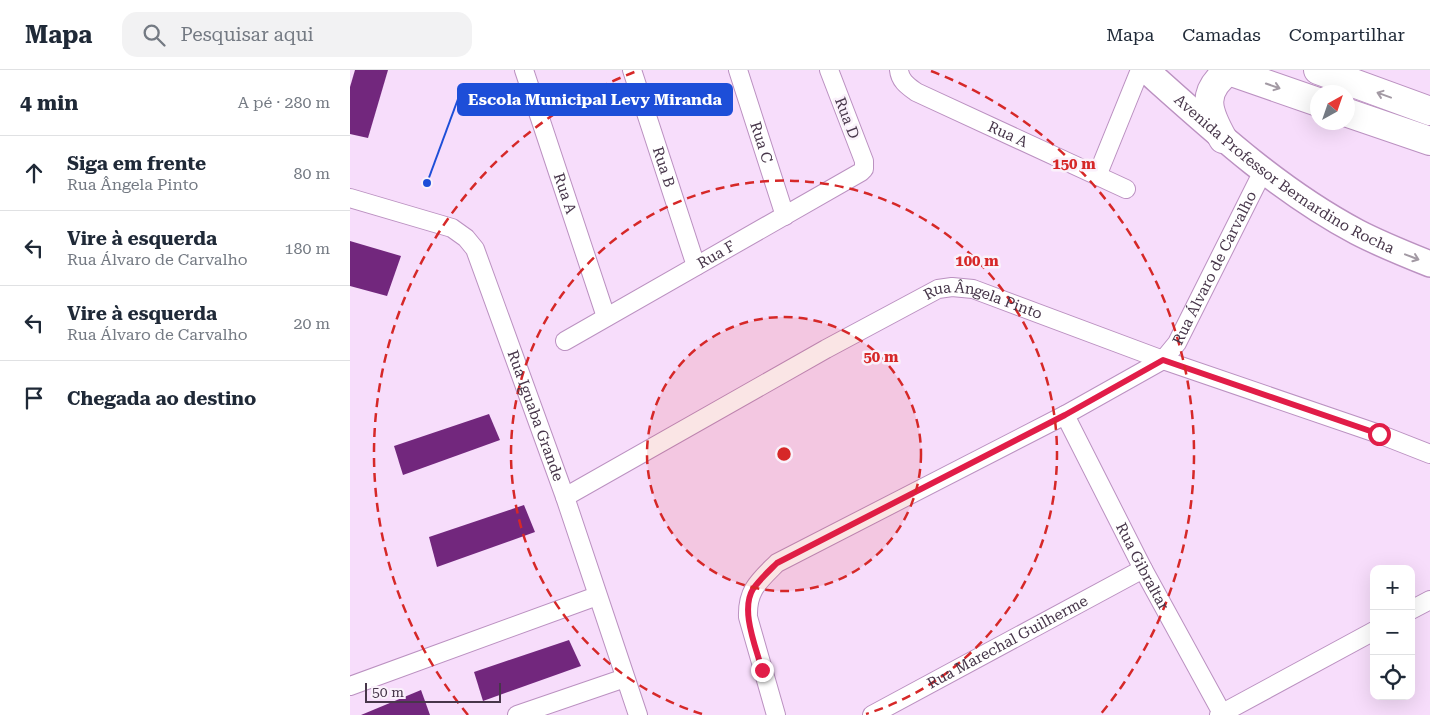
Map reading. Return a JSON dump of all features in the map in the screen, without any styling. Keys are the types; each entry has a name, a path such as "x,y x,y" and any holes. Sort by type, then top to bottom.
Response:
{"main road":[{"name":"Avenida Professor Bernardino Rocha","path":"1146,70 1223,140 1310,204 1356,232 1430,264"},
{"path":"1223,140 1209,108 1210,94 1228,70 1310,99"},
{"path":"1318,70 1430,111"},
{"path":"1355,115 1430,142"}],"street":[{"name":"Rua A","path":"524,70 606,317"},
{"name":"Rua B","path":"632,70 696,266"},
{"name":"Rua C","path":"738,70 785,216"},
{"name":"Rua D","path":"829,70 864,166"},
{"name":"Rua A","path":"898,70 906,85 916,92 1126,189"},
{"path":"1097,176 1140,70"},
{"name":"Rua F","path":"565,341 861,172 864,166"},
{"name":"Rua Álvaro de Carvalho","path":"776,715 748,617 748,604 752,590 762,577 777,563 1065,415 1163,360 1177,343 1263,171"},
{"name":"Rua Iguaba Grande","path":"350,198 452,228 466,238 475,250 565,497 638,715"},
{"name":"Rua Ângela Pinto","path":"565,497 826,349 938,289 952,287 972,289 1163,360 1379,434 1430,454"},
{"name":"Rua Gibraltar","path":"1065,415 1143,569 1222,714"},
{"name":"Rua Marechal Guilherme","path":"872,715 1143,569"},
{"path":"350,686 597,596"},
{"path":"1415,608 1430,600"},
{"path":"1222,714 1370,633"},
{"path":"517,715 625,678"}],"building":[{"path":"355,70 388,70 368,138 350,134 350,87"},
{"path":"350,241 401,256 387,296 350,286"},
{"path":"489,414 500,440 403,475 394,446"},
{"path":"524,505 535,532 437,567 429,537"},
{"path":"569,640 581,666 483,701 474,672"},
{"path":"421,690 430,715 361,715"}],"place":[{"name":"Escola Municipal Levy Miranda","path":"427,183"}],"route":[{"path":"762,670 748,617 748,604 752,590 777,563 1065,415 1163,360 1379,434"}]}
